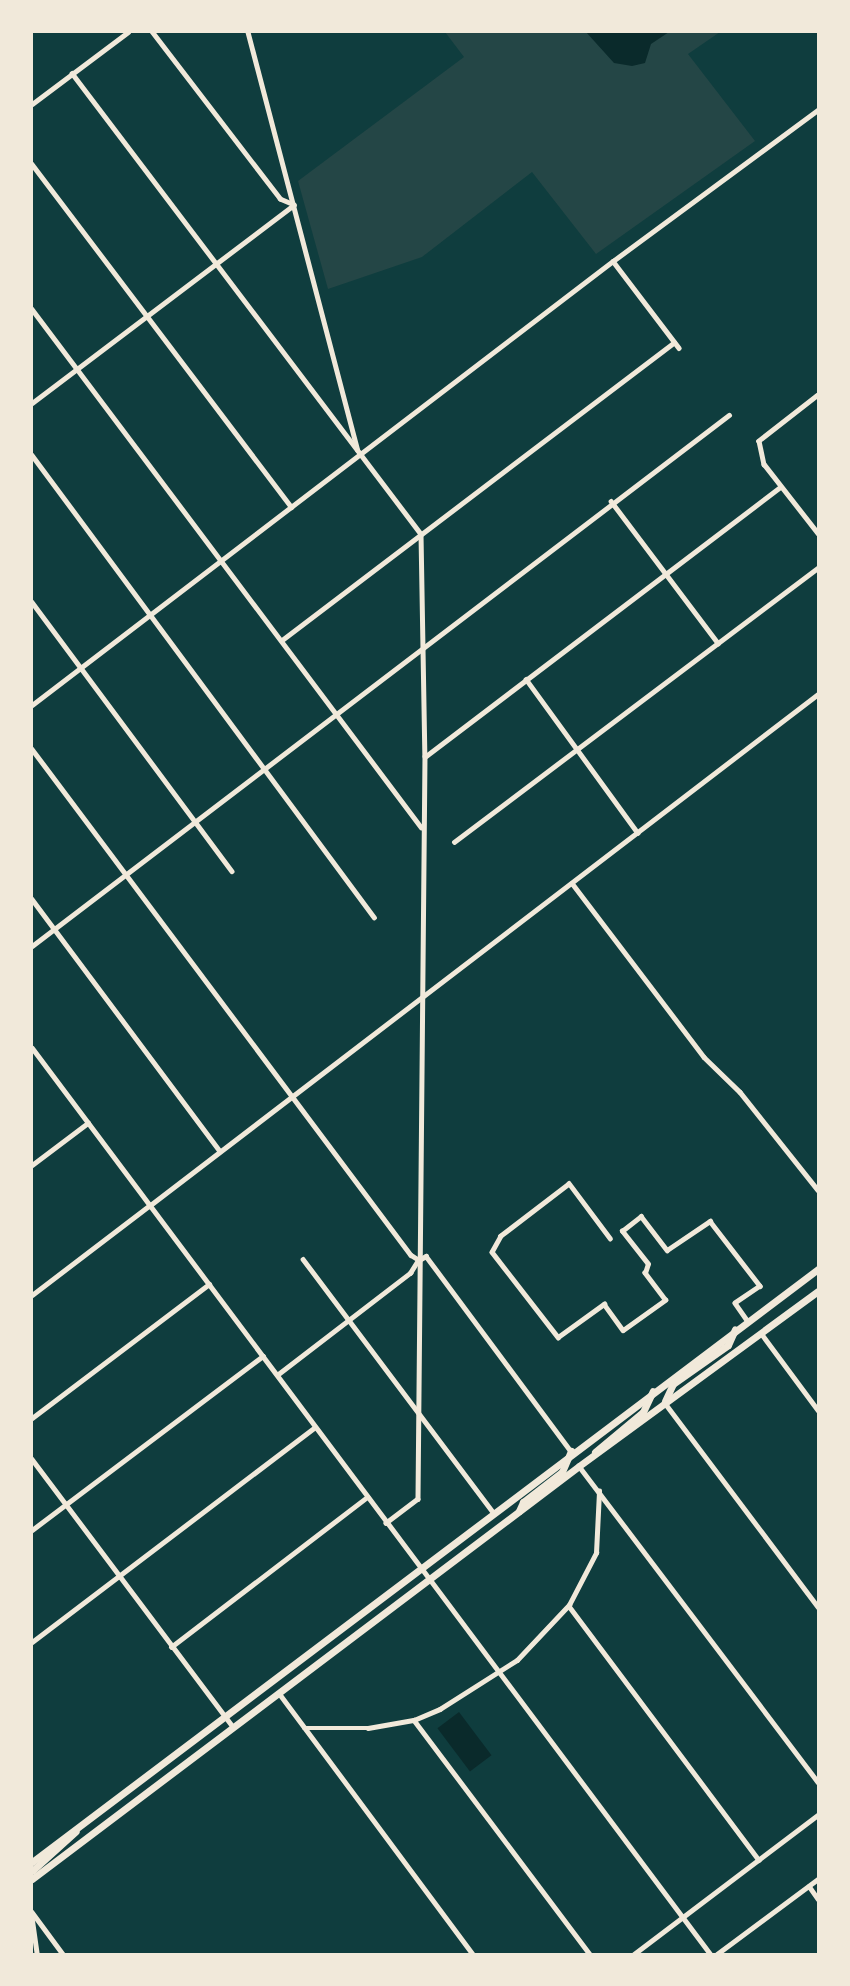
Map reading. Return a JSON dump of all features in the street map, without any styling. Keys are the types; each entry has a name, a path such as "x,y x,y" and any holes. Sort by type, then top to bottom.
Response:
{"main road":[{"path":"32,1862 571,1451 818,1269"},
{"path":"32,1880 579,1465 818,1292"},
{"path":"664,1402 673,1384 728,1345 736,1329"},
{"path":"593,1455 600,1444 643,1412 654,1389"},
{"path":"519,1512 523,1502 562,1472 571,1451"},
{"path":"32,1871 67,1844 80,1825"}],"street":[{"path":"32,104 128,32"},
{"path":"152,32 281,199 294,205"},
{"path":"248,32 359,454"},
{"path":"72,73 421,534 425,756 422,828 423,997 419,1260 421,1416 418,1499 386,1523"},
{"path":"32,705 613,261 818,110"},
{"path":"32,164 291,507"},
{"path":"32,403 294,205"},
{"path":"613,261 679,348"},
{"path":"32,309 422,828"},
{"path":"282,640 674,342"},
{"path":"818,396 759,441 764,464 818,533"},
{"path":"32,946 611,501 729,415"},
{"path":"32,455 374,916"},
{"path":"425,756 665,571 781,487"},
{"path":"611,501 718,643"},
{"path":"454,842 818,568"},
{"path":"32,602 196,819 232,872"},
{"path":"526,679 638,833"},
{"path":"32,1295 818,694"},
{"path":"32,749 411,1255 419,1260"},
{"path":"572,883 704,1057 740,1092 818,1190"},
{"path":"32,899 220,1151"},
{"path":"32,1051 710,1955"},
{"path":"32,1165 88,1123"},
{"path":"610,1240 569,1184 501,1236 492,1252 558,1338 604,1304 623,1330 664,1300 645,1273 648,1264 622,1231 641,1216 667,1250 710,1221 760,1286 735,1303 747,1320"},
{"path":"277,1375 410,1273 419,1260 426,1256 571,1451"},
{"path":"303,1259 493,1512"},
{"path":"32,1418 209,1284"},
{"path":"761,1333 818,1410"},
{"path":"32,1530 263,1356"},
{"path":"664,1402 818,1607"},
{"path":"32,1642 315,1427"},
{"path":"32,1459 233,1727"},
{"path":"579,1465 818,1782"},
{"path":"304,1728 368,1728 414,1720 440,1709 498,1672 536,1643 569,1605 596,1553 598,1490"},
{"path":"171,1647 367,1497"},
{"path":"569,1605 759,1860"},
{"path":"279,1693 474,1955"},
{"path":"414,1720 590,1955"},
{"path":"634,1955 818,1815"},
{"path":"717,1955 818,1879"},
{"path":"809,1886 818,1899"},
{"path":"32,1915 39,1944 37,1955"},
{"path":"32,1915 63,1955"}],"shaded area":[{"path":"445,32 720,32 688,54 755,141 596,254 532,172 422,257 328,289 298,181 464,57"},
{"path":"586,32 669,32 651,44 645,63 632,66 614,63"},
{"path":"459,1712 491,1755 470,1771 437,1728"}]}
